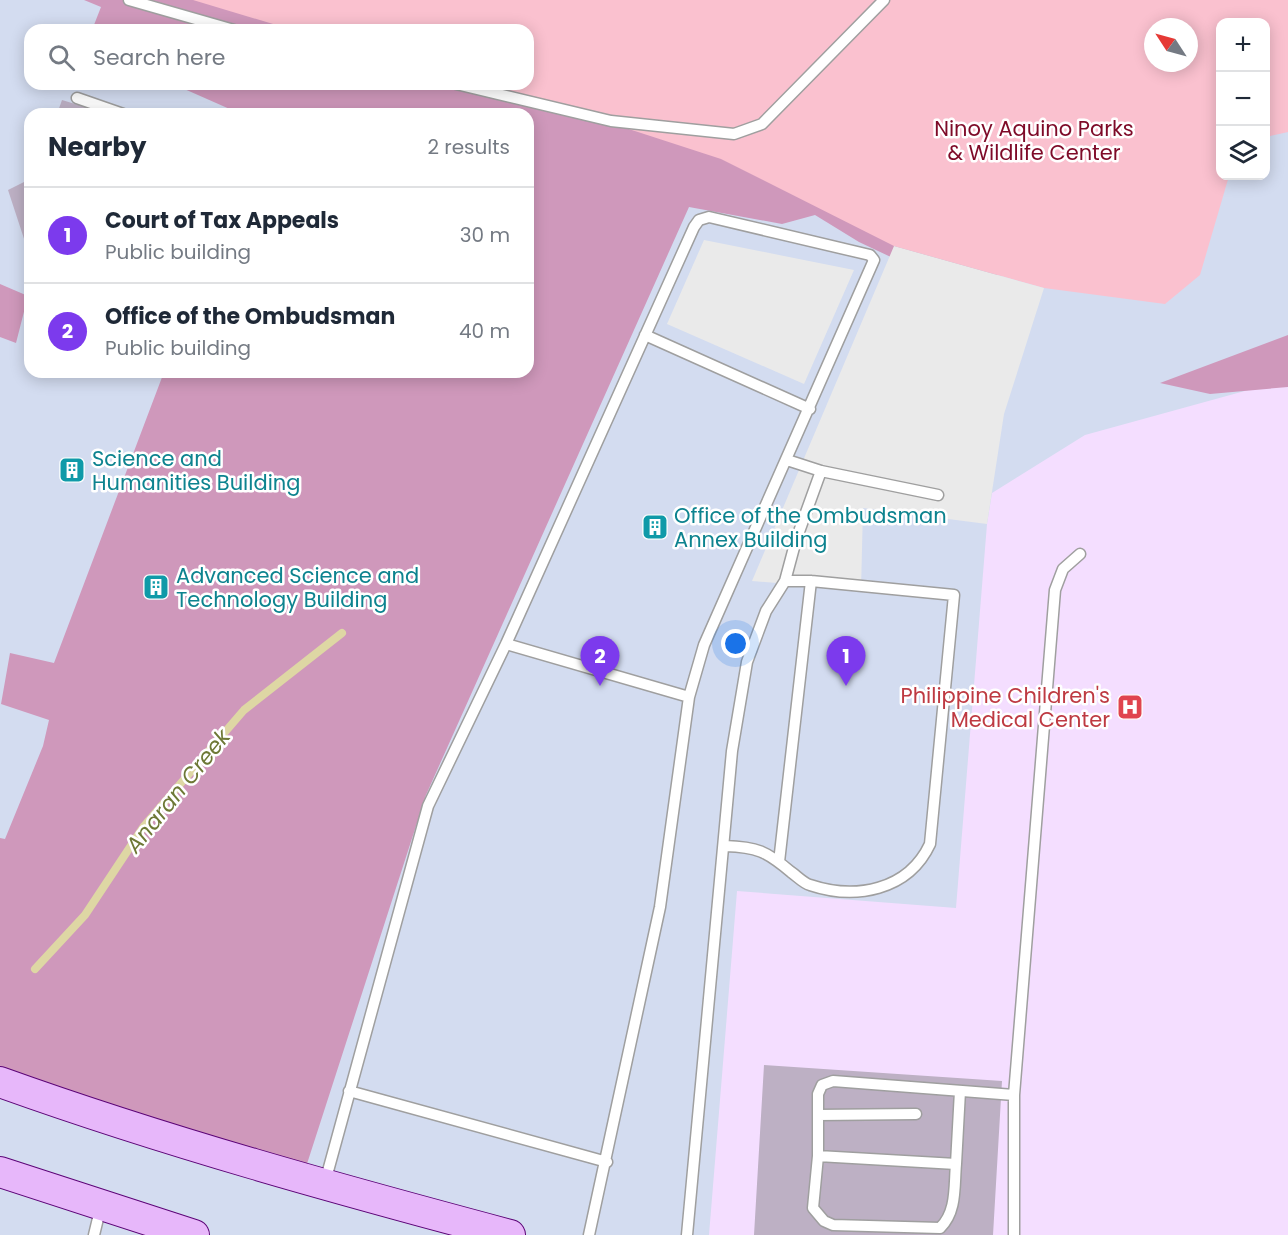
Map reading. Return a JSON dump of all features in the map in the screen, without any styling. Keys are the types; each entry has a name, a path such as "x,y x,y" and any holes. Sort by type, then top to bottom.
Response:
{"main road":[{"path":"0,1082 129,1127 324,1185 510,1235"},
{"path":"0,1172 194,1235"}],"lane":[{"path":"129,0 213,24"},
{"path":"481,90 610,121 734,134 762,124 884,0"},
{"path":"77,98 106,108"},
{"path":"324,1185 428,806 506,644 699,220 709,217 870,255 874,260 704,645 689,697 660,907 607,1162 589,1235"},
{"path":"645,335 810,409"},
{"path":"787,460 821,471 938,495"},
{"path":"687,1235 725,846 732,750 747,662 766,610 785,581 796,540 821,471"},
{"path":"1014,1235 1014,1095 1055,590 1063,569 1080,554"},
{"path":"725,846 764,850 808,885 849,893 865,893 905,874 926,852 930,844 954,596 812,581 785,581"},
{"path":"779,862 812,581"},
{"path":"506,644 689,697"},
{"path":"960,1091 952,1209 948,1222 940,1228 833,1225 824,1221 813,1208 818,1156 818,1094 822,1085 832,1081 1014,1095"},
{"path":"349,1092 607,1162"},
{"path":"819,1115 916,1114"},
{"path":"818,1156 956,1164"},
{"path":"94,1235 102,1205"}],"shaded area":[{"path":"0,0 1288,0 1288,1235 0,1235"},
{"path":"62,100 88,108 59,108"},
{"path":"24,182 24,239 8,190"},
{"path":"704,240 854,270 804,384 667,324"},
{"path":"894,246 1044,288 1004,414 987,524 863,508 861,590 752,581"},
{"name":"Philippine Children's Medical Center","path":"1288,379 1288,1235 709,1235 737,891 956,908 987,524 992,493 1085,435"},
{"path":"764,1065 1002,1081 993,1235 754,1235"}],"green space":[{"path":"84,0 1288,0 1270,18 1260,18 1255,14 1198,21 1198,18 1144,18 1144,45 1028,278 912,267 859,242 815,215 782,224 689,207 426,795 305,1170 0,1071 0,838 5,839 43,746 49,720 1,704 10,653 54,663 162,378 534,378 534,108 227,108 187,90 534,90 534,24 94,24 101,7"},
{"name":"Ninoy Aquino Parks & Wildlife Center","path":"193,0 1288,0 1288,132 1270,136 1270,18 1216,18 1216,180 1228,180 1200,275 1165,304 1044,288 894,246 721,159 508,90 534,90 534,24 273,24"},
{"path":"0,284 24,294 24,312 16,343 0,337"},
{"path":"1288,335 1288,387 1210,394 1160,383"}],"waterway":[{"name":"Anaran Creek","path":"35,969 85,915 144,826 244,710 342,633"}],"place":[{"name":"Science and Humanities Building","path":"72,470"},
{"name":"Office of the Ombudsman Annex Building","path":"655,527"},
{"name":"Advanced Science and Technology Building","path":"156,587"},
{"name":"Office of the Ombudsman","path":"600,686"},
{"name":"Court of Tax Appeals","path":"846,686"},
{"name":"Philippine Children's Medical Center","path":"1130,707"}]}
